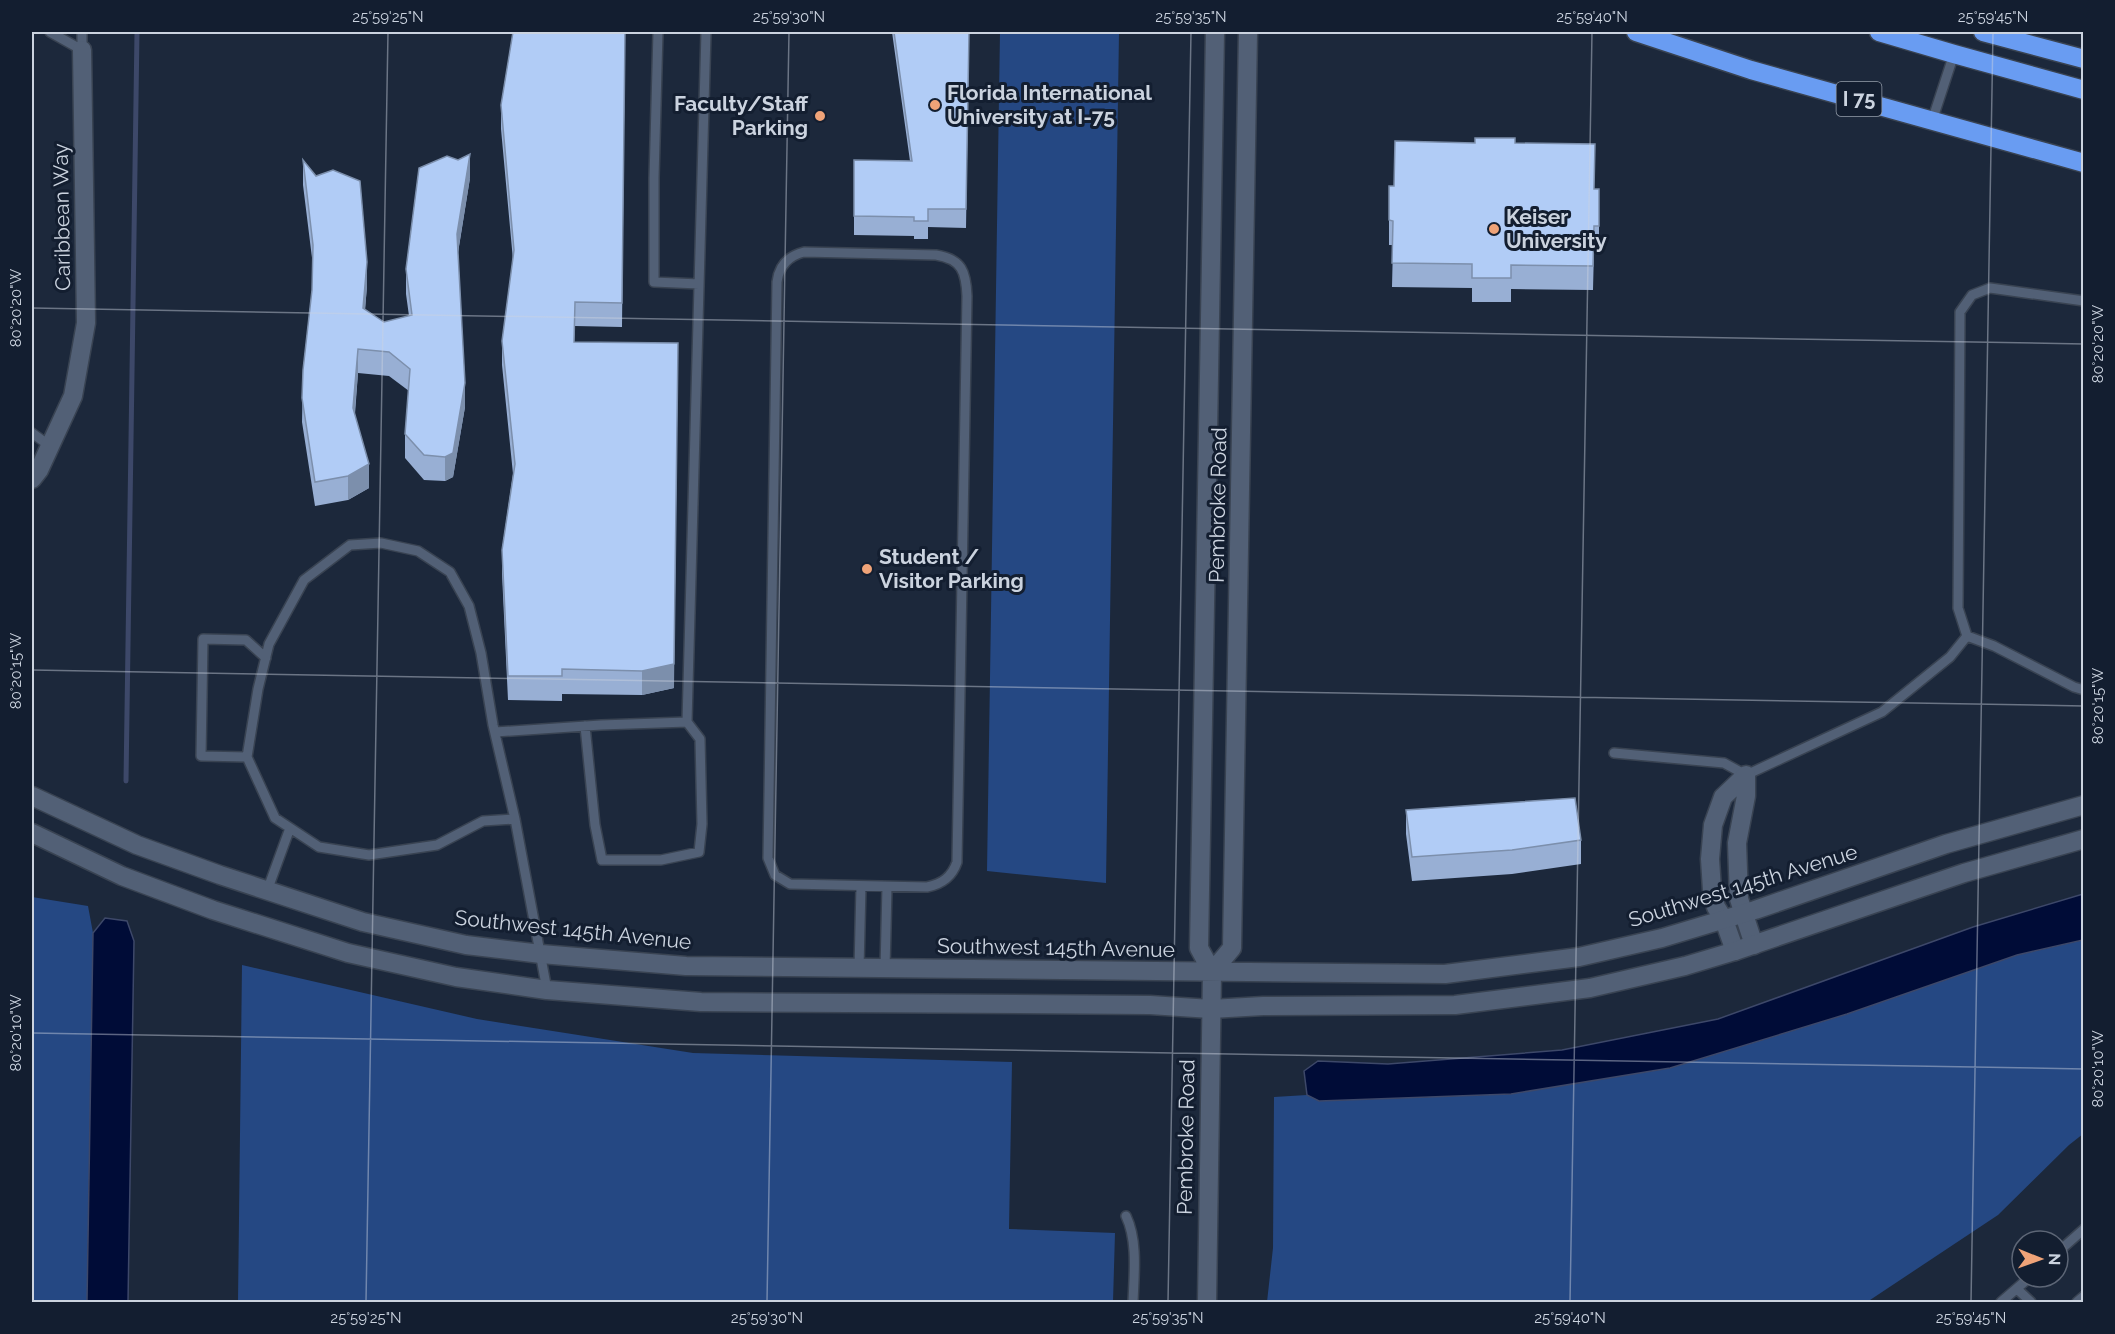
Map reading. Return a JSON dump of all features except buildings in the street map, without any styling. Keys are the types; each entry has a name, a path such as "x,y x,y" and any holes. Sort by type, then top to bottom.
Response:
{"highway":[{"name":"I 75","path":"1636,32 1751,70 2084,163"},
{"path":"1879,32 2084,90"},
{"path":"1983,32 2084,59"}],"street":[{"name":"Pembroke Road","path":"1207,1302 1212,972 1199,948 1215,32"},
{"name":"Pembroke Road","path":"1212,972 1232,948 1248,32"},
{"name":"Caribbean Way","path":"32,479 39,470 73,396 86,323 82,50"},
{"path":"1746,775 1746,796 1737,843 1739,898 1754,945"},
{"path":"1735,951 1716,907 1712,890 1710,859 1713,825 1723,797 1746,775"},
{"name":"Southwest 145th Avenue","path":"32,796 137,845 267,891 363,922 466,945 541,954 686,966 1445,974 1579,957 1662,938 1724,921 1946,844 2084,806"},
{"path":"32,833 122,876 213,910 348,953 456,977 547,990 701,1002 1150,1005 1211,1009 1263,1006 1455,1005 1590,988 1685,966 1735,951 1964,873 2084,839"}],"lane":[{"path":"50,32 82,50 82,32"},
{"path":"658,32 654,282 699,284"},
{"path":"585,726 595,825 602,860 661,860 699,852 702,824 700,739 687,722 706,32"},
{"path":"1932,122 1954,54"},
{"path":"804,252 945,256 960,266 967,283 957,862 951,875 938,885 927,887 861,886 790,884 776,875 768,858 777,282 778,275 786,261 804,252"},
{"path":"1967,636 1958,608 1960,312 1972,295 1990,288 2084,301"},
{"path":"32,433 50,446"},
{"path":"515,819 483,821 437,845 369,855 319,847 275,818 247,757 258,689 269,644 304,580 350,545 381,543 418,551 450,572 470,606 515,819 547,990"},
{"path":"1967,636 1994,646 2084,690"},
{"path":"1614,753 1724,763 1746,775 1882,712 1950,657 1967,636"},
{"path":"247,757 201,756 203,639 246,640 266,658"},
{"path":"495,732 687,722"},
{"path":"267,891 290,828"},
{"path":"859,968 861,886"},
{"path":"885,969 887,886"},
{"path":"1126,1216 1131,1227 1133,1244 1133,1302"},
{"path":"2070,1241 2084,1229"},
{"path":"2001,1302 2017,1289 2031,1302"},
{"path":"2077,1302 2084,1296"}],"shaded area":[{"path":"1000,32 1119,32 1106,883 987,871"},
{"path":"2083,894 2083,940 2017,955 1847,1014 1670,1068 1511,1094 1319,1101 1307,1095 1304,1071 1318,1061 1388,1064 1562,1050 1718,1019 1973,927"},
{"path":"32,897 88,906 93,933 87,1302 32,1302"},
{"path":"105,918 127,921 134,941 128,1302 87,1302 93,933"},
{"path":"2083,940 2083,1134 1998,1215 1867,1302 1267,1302 1273,1248 1274,1097 1307,1095 1319,1101 1511,1094 1670,1068 1847,1014 2017,955"},
{"path":"242,965 477,1019 693,1053 1012,1062 1009,1229 1115,1233 1113,1302 238,1302"}],"waterway":[{"path":"126,781 137,32"}],"place":[{"name":"Florida International University at I-75","path":"935,105"},
{"name":"Faculty/Staff Parking","path":"820,116"},
{"name":"Keiser University","path":"1494,229"},
{"name":"Student / Visitor Parking","path":"867,569"}]}
